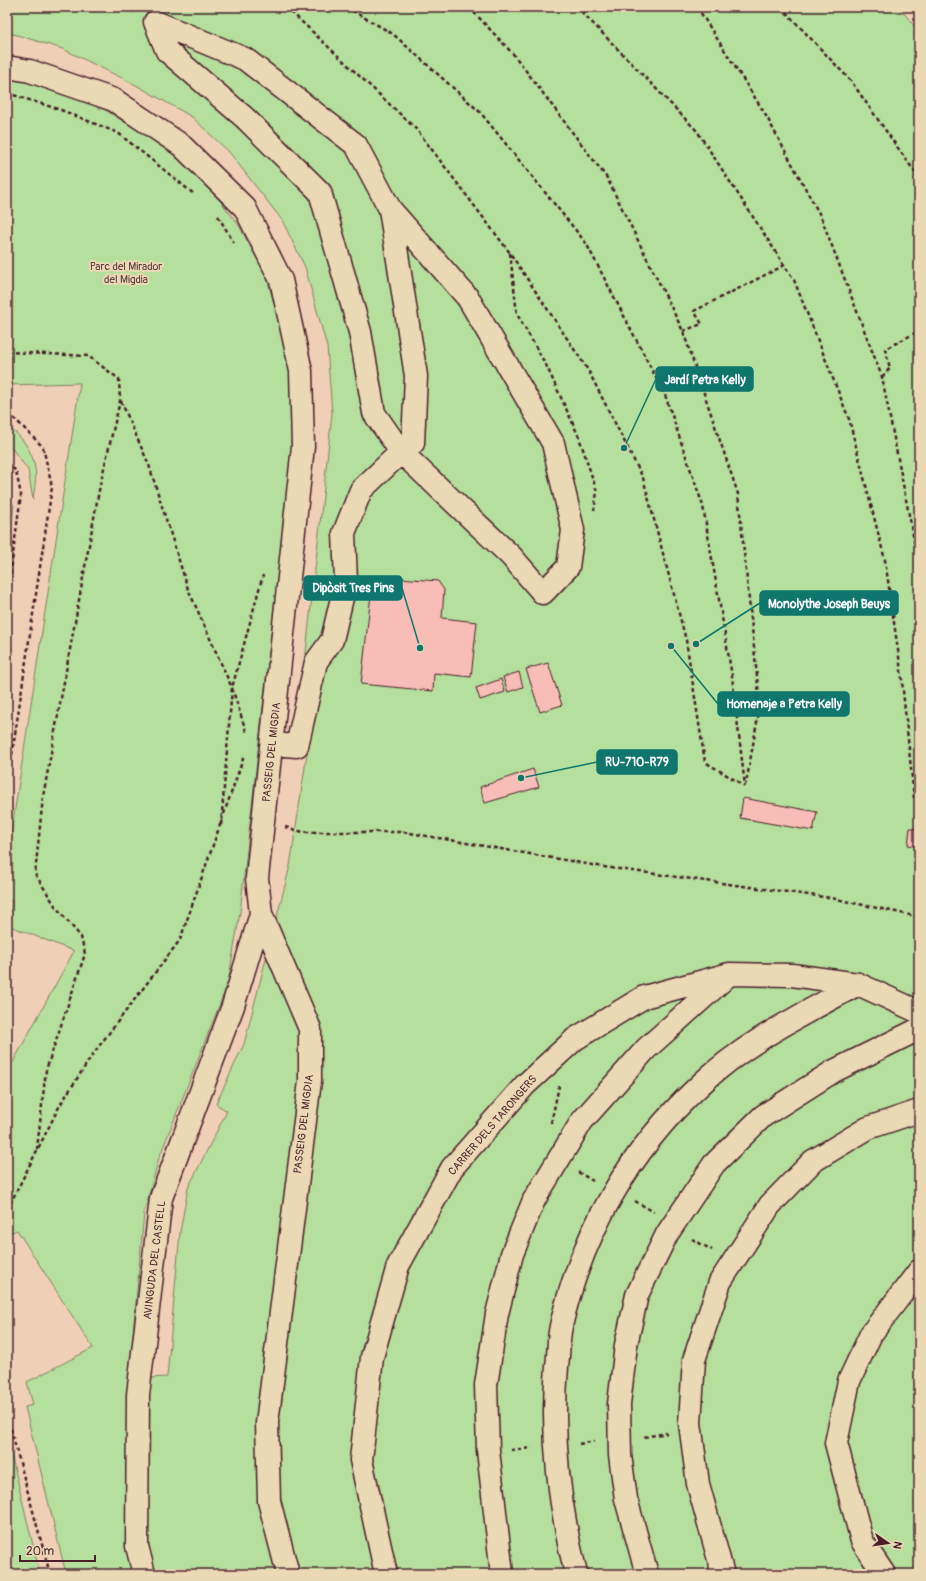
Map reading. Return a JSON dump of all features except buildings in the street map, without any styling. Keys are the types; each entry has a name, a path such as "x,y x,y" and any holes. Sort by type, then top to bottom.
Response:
{"street":[{"path":"155,22 245,59 356,145 390,210 468,298 553,443 573,530 568,566 543,594 511,556 401,452 374,413 360,332 320,192 246,118 167,51 155,22"},
{"name":"PASSEIG DEL MIGDIA","path":"7,67 30,71 114,100 181,145 245,208 281,280 301,371 303,446 257,878 261,914 310,1029 310,1081 267,1423 269,1500 288,1574"},
{"path":"272,744 297,746 316,662 332,640 346,582 344,533 361,490 401,452 413,443 416,376 390,210"},
{"name":"AVINGUDA DEL CASTELL","path":"144,1574 137,1546 138,1396 161,1198 233,1006 261,914"},
{"path":"502,1574 488,1450 486,1385 497,1314 512,1254 534,1200 582,1121 646,1049 729,974"},
{"name":"CARRER DELS TARONGERS","path":"386,1574 361,1460 372,1357 398,1266 452,1168 525,1085 575,1039 644,997 729,974 792,975 858,984 919,1012"},
{"path":"576,1574 565,1531 557,1459 555,1390 561,1328 575,1274 595,1227 623,1175 655,1131 700,1084 754,1042 858,984"},
{"path":"647,1574 626,1499 620,1455 619,1404 626,1345 637,1295 667,1234 714,1164 763,1116 834,1071 919,1029"},
{"path":"723,1574 698,1484 690,1424 694,1360 720,1282 770,1205 813,1161 868,1128 919,1111"},
{"path":"884,1574 862,1541 844,1479 836,1443 849,1381 871,1334 919,1270"}],"path":[{"path":"286,7 417,130 510,253 588,370 642,478 686,640 705,762 745,786"},
{"path":"346,7 393,34 480,112 586,244 665,395 703,506 732,676 745,786"},
{"path":"469,7 514,55 607,178 682,331 738,494 760,705 745,786"},
{"path":"577,7 697,131 794,280 849,419 885,560 901,671 914,798 919,754"},
{"path":"697,7 764,112 821,217 882,377 919,566"},
{"path":"781,7 852,81 919,178"},
{"path":"7,93 61,110 118,133 179,184 198,196"},
{"path":"215,212 236,246"},
{"path":"682,331 702,324 694,311 785,265"},
{"path":"882,377 890,368 885,349 919,331"},
{"path":"7,352 88,356 119,379 120,401 100,484 43,797 35,874 56,907 81,937 85,954 46,1070 37,1149"},
{"path":"120,401 149,465 188,589 232,688 249,741 272,744"},
{"path":"7,414 16,420 43,447 52,487 7,788"},
{"path":"7,463 16,471 21,495 7,598"},
{"path":"221,825 232,688 264,574"},
{"path":"7,1210 60,1105 93,1054 180,940 245,755"},
{"path":"282,826 303,832 404,832 604,867 831,898 919,917"},
{"path":"551,1126 560,1082"},
{"path":"578,1172 593,1180"},
{"path":"637,1202 650,1209"},
{"path":"691,1239 705,1246"},
{"path":"7,1415 50,1574"},
{"path":"645,1437 662,1435"},
{"path":"579,1444 598,1441"},
{"path":"510,1450 531,1448"}],"green space":[{"name":"Parc del Mirador del Migdia","path":"7,7 899,7 919,32 919,1574 66,1574 25,1407 33,1405 27,1382 93,1348 17,1230 7,1234 7,1073 74,951 7,925 12,901 7,900 7,861 80,383 7,385 7,76 54,89 105,110 156,141 201,176 238,224 266,275 293,369 291,457 240,912 228,983 159,1158 144,1213 129,1379 167,1377 180,1232 188,1188 227,1111 216,1104 244,1044 290,866 314,707 302,688 332,414 327,347 305,267 282,220 229,152 192,117 136,85 63,49 7,32"},
{"path":"7,427 17,434 26,444 32,456 36,476 33,500 28,470 11,447 7,445"},
{"path":"7,504 14,505 7,560"},
{"path":"7,1437 40,1574 7,1574"}],"place":[{"name":"Jardí Petra Kelly","path":"624,448"},
{"name":"Monolythe Joseph Beuys","path":"696,644"},
{"name":"Homenaje a Petra Kelly","path":"671,646"},
{"name":"Dipòsit Tres Pins","path":"420,648"},
{"name":"RU-710-R79","path":"521,778"}]}
